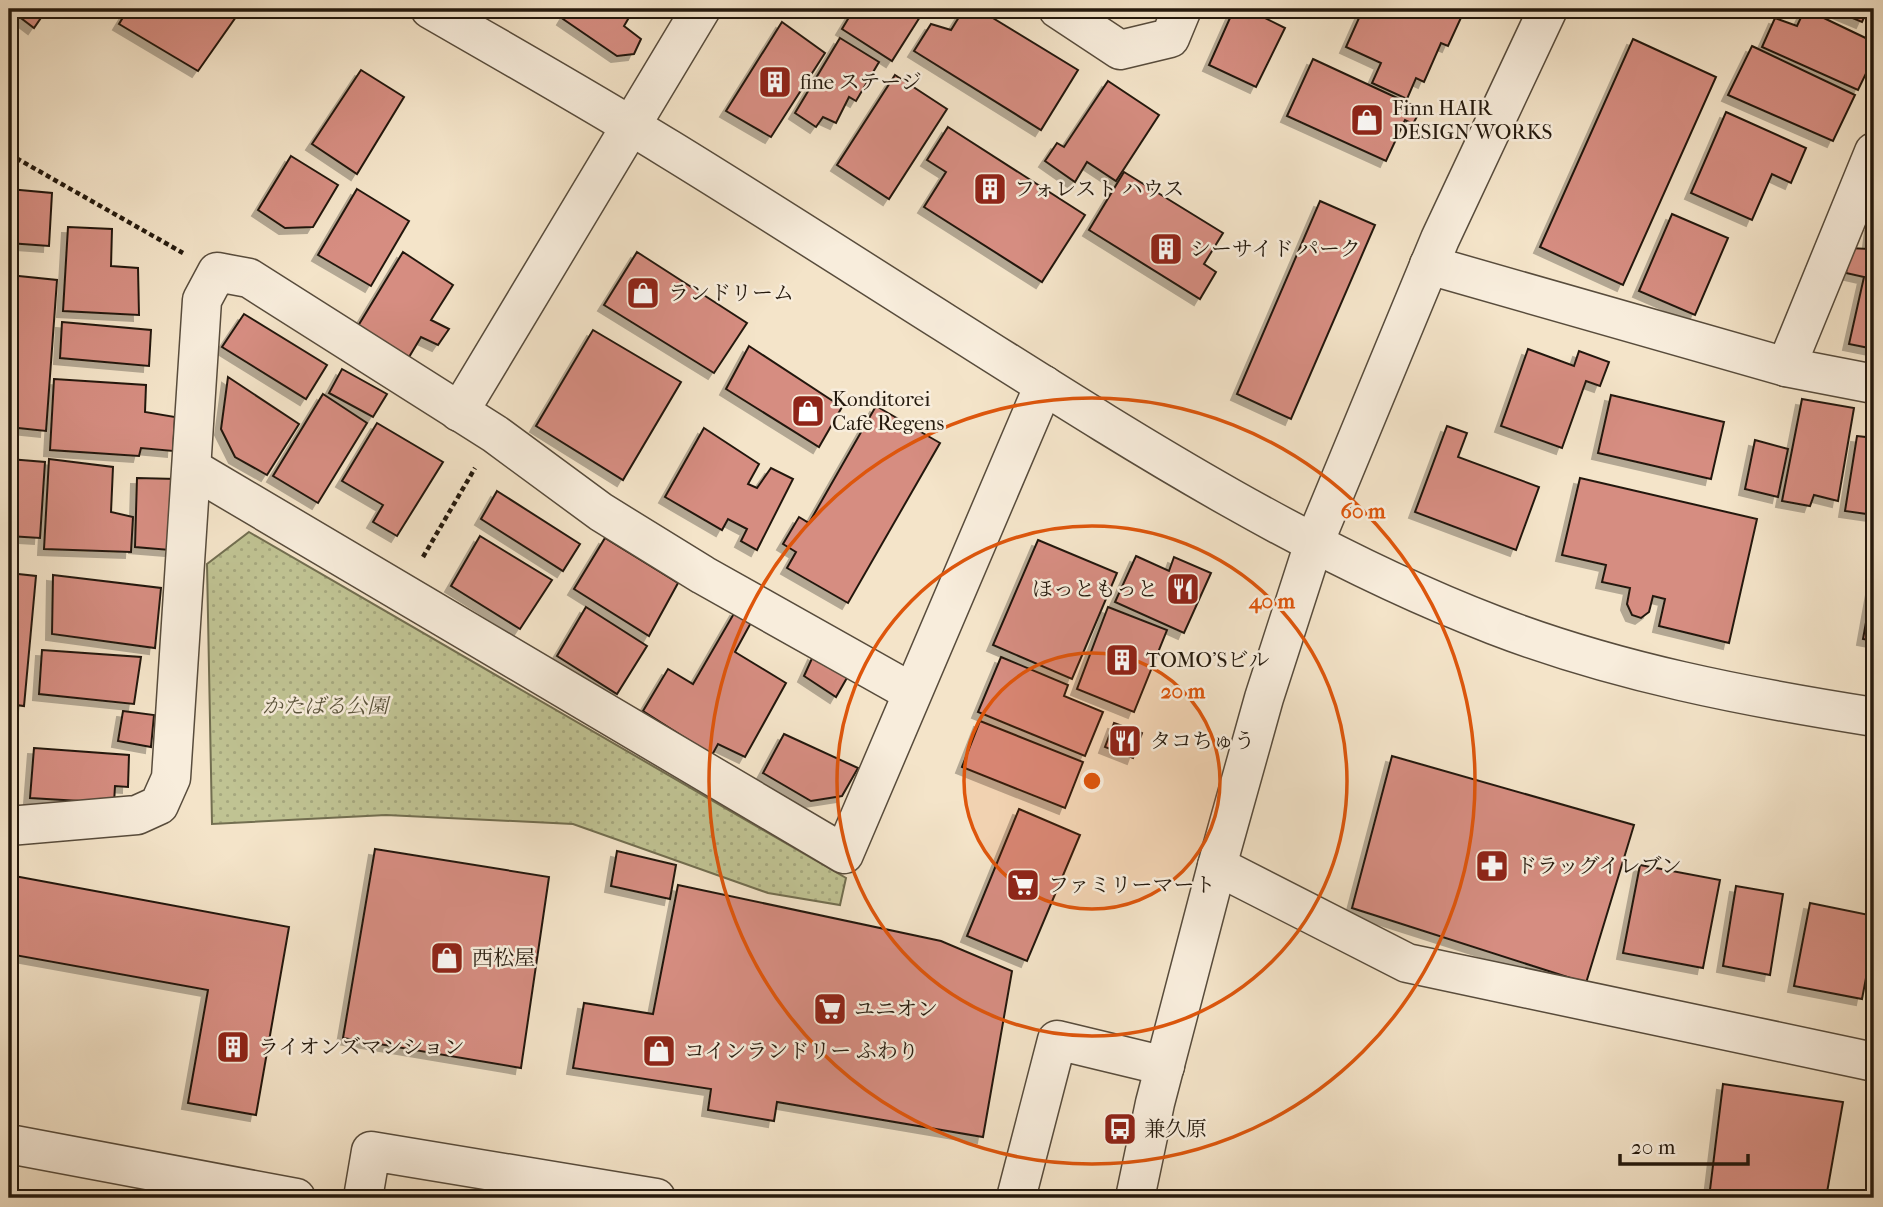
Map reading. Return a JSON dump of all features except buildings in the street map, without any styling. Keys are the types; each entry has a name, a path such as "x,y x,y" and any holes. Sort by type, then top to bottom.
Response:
{"street":[{"path":"430,9 631,126 1044,385 1314,544 1401,586 1497,626 1617,666 1874,717"},
{"path":"459,412 701,9"},
{"path":"1058,9 1120,50 1170,38 1182,9"},
{"path":"1135,1198 1165,1066 1217,866 1264,698 1314,544 1429,265 1548,9"},
{"path":"1786,368 1874,152"},
{"path":"1429,265 1786,368 1874,384"},
{"path":"9,826 136,815 159,805 171,778 202,300 217,272 249,278 495,434 601,512 691,568 911,692"},
{"path":"193,468 844,854 1044,385"},
{"path":"1217,866 1407,963 1874,1062"},
{"path":"1016,1198 1057,1040 1165,1066"},
{"path":"9,1144 296,1198"},
{"path":"363,1198 372,1151 590,1192 656,1198"}],"path":[{"path":"9,154 217,272"},
{"path":"402,592 495,434"}],"green space":[{"name":"かたばる公園","path":"249,532 846,878 840,905 768,893 573,824 386,815 212,824 207,564"}],"place":[{"name":"fine ステージ","path":"775,82"},
{"name":"Finn HAIR DESIGN WORKS","path":"1367,120"},
{"name":"フォレスト ハウス","path":"990,189"},
{"name":"シーサイド パーク","path":"1166,249"},
{"name":"ランドリーム","path":"643,293"},
{"name":"Konditorei Cafe Regens","path":"808,411"},
{"name":"ほっともっと","path":"1183,589"},
{"name":"TOMO'Sビル","path":"1122,660"},
{"name":"タコちゅう","path":"1125,741"},
{"name":"ドラッグイレブン","path":"1492,866"},
{"name":"ファミリーマート","path":"1023,885"},
{"name":"西松屋","path":"447,958"},
{"name":"ユニオン","path":"830,1009"},
{"name":"ライオンズマンション","path":"233,1047"},
{"name":"コインランドリー ふわり","path":"659,1051"},
{"name":"兼久原","path":"1120,1129"}]}
